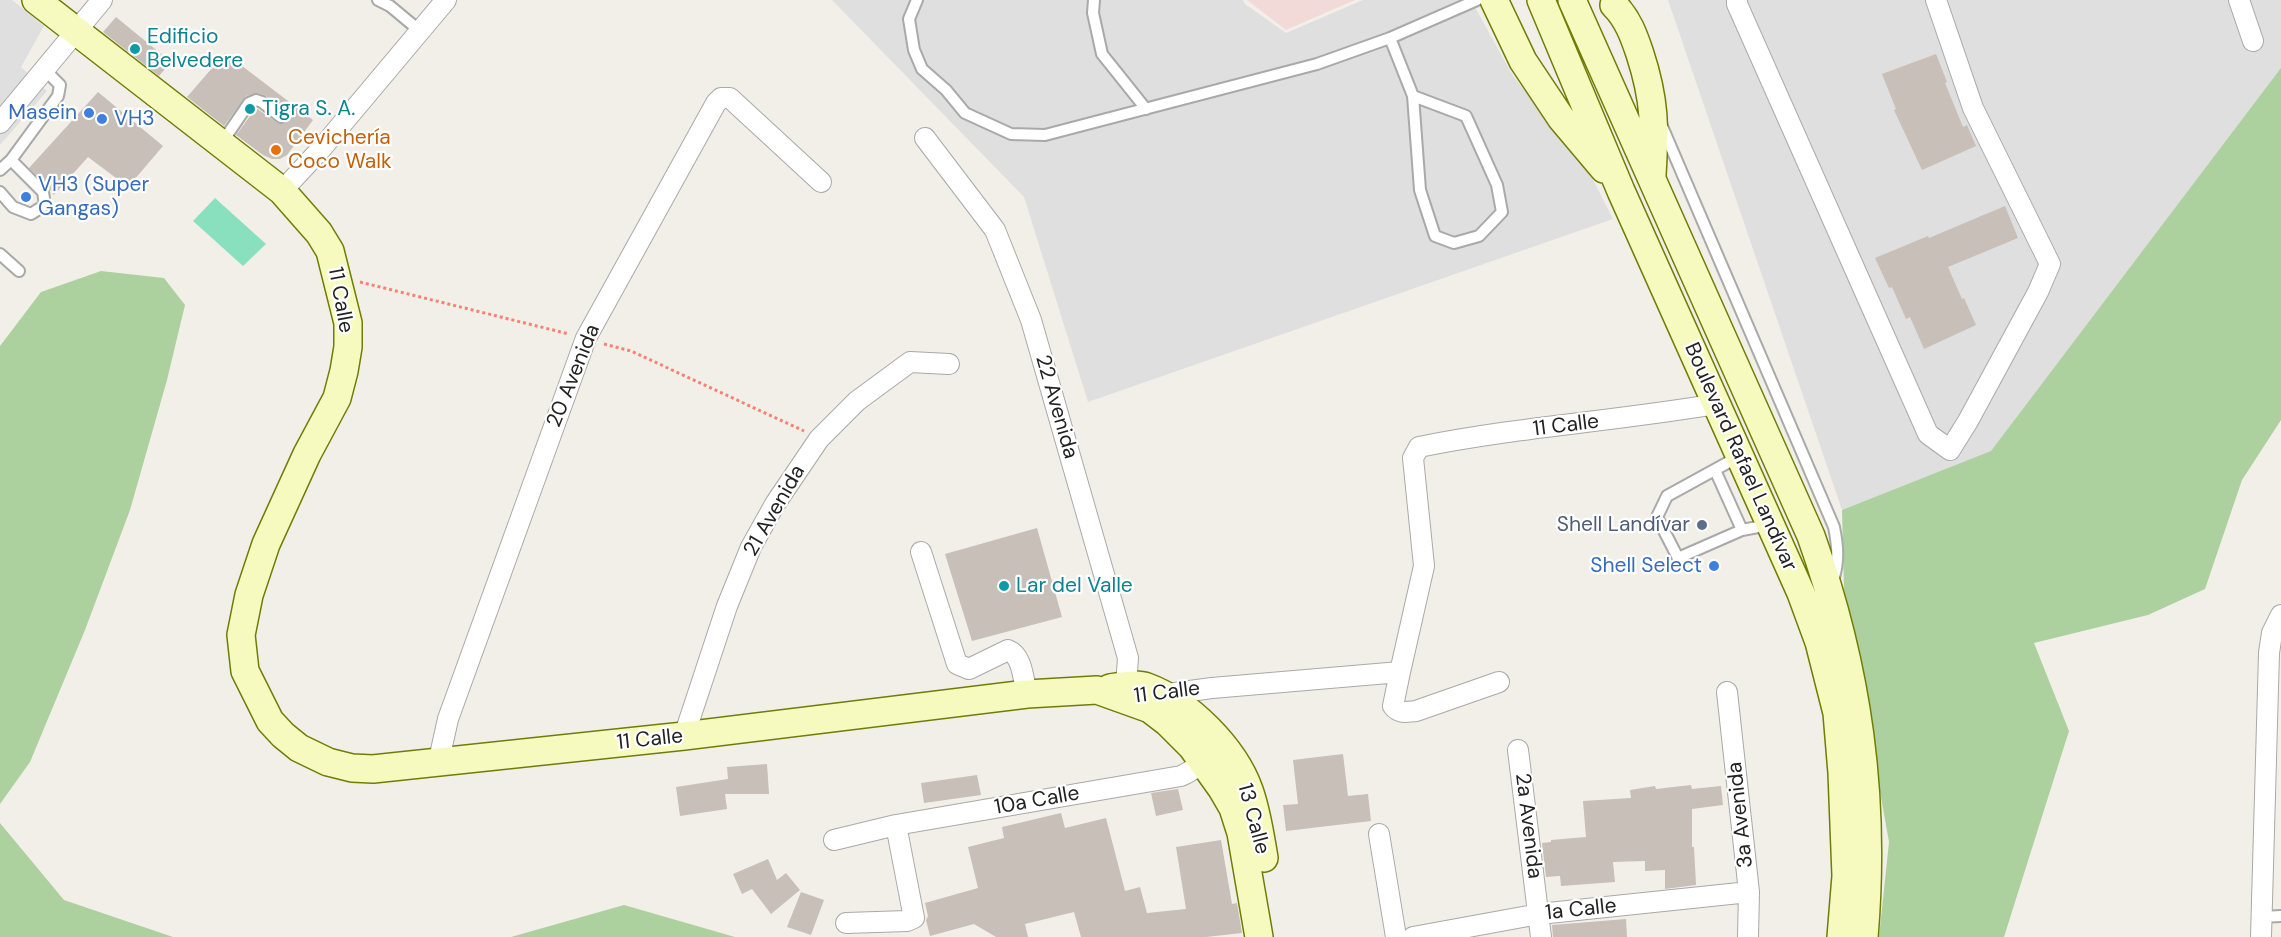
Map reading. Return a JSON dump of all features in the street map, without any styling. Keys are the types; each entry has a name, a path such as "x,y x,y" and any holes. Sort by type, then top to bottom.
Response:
{"main road":[{"name":"11 Calle","path":"36,0 282,191 319,233 330,251 348,323 348,347 337,398 307,454 266,544 249,595 241,635 244,671 270,721 299,748 328,762 352,768 373,769 438,764 684,736 1027,694 1097,690 1128,693"},
{"path":"1494,0 1522,61 1561,118 1622,191"},
{"name":"Boulevard Rafael Landívar","path":"1541,0 1622,191 1801,593 1819,642 1837,713 1842,773 1846,876 1841,937"},
{"name":"Boulevard Rafael Landívar","path":"1572,0 1811,536 1830,590 1852,678 1865,772 1869,842 1864,937"},
{"path":"1522,61 1540,70 1554,72 1597,57 1613,36 1616,26 1613,2"},
{"path":"1613,2 1624,15 1634,35 1648,79 1653,104 1654,141 1651,178"},
{"name":"13 Calle","path":"1128,693 1146,686 1190,710 1208,728 1236,764 1249,789 1259,829 1277,937"},
{"name":"13 Calle","path":"1128,693 1167,722 1203,760 1233,808 1241,833 1259,937"}],"street":[{"path":"0,123 102,0"},
{"path":"282,191 446,0"},
{"path":"1737,0 1928,434 1950,450 1968,422 2038,292 2050,264 1973,108 1936,0"},
{"path":"2239,0 2253,41"},
{"name":"20 Avenida","path":"438,764 448,719 585,338 716,103 721,98 730,98 820,182"},
{"name":"22 Avenida","path":"925,138 995,230 1031,320 1128,658 1128,693"},
{"name":"21 Avenida","path":"684,736 727,606 751,547 775,504 819,439 856,401 910,362 949,364"},
{"name":"11 Calle","path":"1162,695 1212,688 1400,672 1424,566 1413,458 1419,447 1458,439 1652,415 1716,404"},
{"path":"921,552 957,664 969,669 1008,650 1017,658 1027,694"},
{"path":"2261,937 2271,917 2270,653 2272,633 2281,615"},
{"path":"1400,672 1393,706 1396,711 1402,712 1416,711 1499,682"},
{"name":"3a Avenida","path":"1727,692 1749,892 1749,937"},
{"path":"1203,760 1208,747 1208,728"},
{"name":"2a Avenida","path":"1518,750 1540,937"},
{"name":"10a Calle","path":"834,840 896,825 1181,776 1194,770 1203,760"},
{"path":"846,923 907,921 914,918 896,825"},
{"path":"1379,834 1396,937"},
{"name":"1a Calle","path":"1413,937 1539,914 1749,892"}],"lane":[{"path":"378,0 390,6 420,31"},
{"path":"917,0 909,19 914,50 922,69 946,90 965,113 1011,134 1045,135 1317,64 1390,38 1477,0"},
{"path":"1094,0 1093,13 1102,54 1146,109"},
{"path":"1390,38 1413,96 1420,190 1435,236 1454,243 1479,236 1502,212 1497,185 1466,116 1413,96"},
{"path":"0,170 11,160 58,96 60,85 45,70"},
{"path":"221,144 249,103 256,100 262,102 281,117"},
{"path":"1653,104 1834,526 1839,549 1838,565 1830,590"},
{"path":"0,192 13,207 31,214 45,205 44,192 11,160"},
{"path":"0,254 19,271"},
{"path":"1739,457 1667,496 1657,517 1678,558 1742,530 1771,525"},
{"path":"1715,470 1742,530"}],"shaded area":[{"path":"0,0 12,0 44,26 21,67 47,91 0,145"},
{"path":"832,0 1243,0 1245,4 1286,33 1363,0 1471,0 1513,76 1587,168 1613,219 1088,402 1024,197"},
{"path":"1247,0 1355,0 1286,30"},
{"path":"1668,0 2281,0 2281,71 1991,452 1842,510"}],"green space":[{"path":"2281,68 2281,420 2242,480 2205,589 2148,615 2034,643 2069,731 2004,937 1879,937 1889,842 1844,590 1842,510 1991,451"},
{"path":"215,198 266,244 243,266 193,221"},
{"path":"101,271 164,278 185,305 167,380 130,510 85,630 30,762 0,804 0,346 41,292"},
{"path":"0,823 64,900 173,937 0,937"},
{"path":"624,905 735,937 511,937"}],"building":[{"name":"Edificio Belvedere","path":"116,17 171,62 159,76 103,32"},
{"name":"Tigra S. A.","path":"225,53 313,120 287,155 280,159 272,159 263,155 236,135 256,108 279,124 287,121 286,112 266,96 258,93 246,96 224,126 187,97"},
{"path":"1936,54 1963,127 1967,125 1976,146 1922,170 1894,110 1896,109 1882,74"},
{"name":"VH3","path":"98,92 163,146 128,187 88,157 54,195 29,168"},
{"path":"2005,206 2018,238 1948,267 1976,325 1924,349 1910,317 1906,319 1892,287 1889,288 1875,258"},
{"name":"Lar del Valle","path":"1037,528 1062,617 972,641 945,554"},
{"path":"1343,754 1348,796 1368,794 1371,821 1286,831 1283,805 1298,804 1293,760"},
{"path":"767,764 769,794 725,794 727,809 680,816 676,787 728,779 727,767"},
{"path":"977,775 981,795 924,803 921,783"},
{"path":"1691,785 1692,789 1721,786 1723,805 1692,809 1692,847 1694,847 1696,885 1665,889 1665,870 1645,871 1645,861 1613,862 1615,882 1561,886 1560,876 1546,877 1542,843 1586,837 1583,801 1631,798 1630,790 1655,786 1656,789"},
{"path":"1178,789 1183,810 1156,816 1151,793"},
{"path":"1061,813 1065,828 1106,818 1125,891 1140,887 1147,913 1186,909 1176,847 1221,840 1232,904 1237,903 1242,933 1206,937 1081,937 1074,912 1025,924 1028,937 996,937 974,924 930,936 925,903 978,888 968,847 1004,838 1002,827"},
{"path":"768,859 777,880 786,873 800,890 771,914 752,889 742,894 733,874"},
{"path":"801,892 824,900 811,935 787,927"},
{"path":"1626,919 1627,937 1553,937 1552,925"}],"place":[{"name":"Edificio Belvedere","path":"135,49"},
{"name":"Tigra S. A.","path":"250,109"},
{"name":"Masein","path":"89,113"},
{"name":"VH3","path":"102,119"},
{"name":"Cevichería Coco Walk","path":"276,150"},
{"name":"VH3 (Super Gangas)","path":"26,197"},
{"name":"Shell Landívar","path":"1702,525"},
{"name":"Shell Select","path":"1714,566"},
{"name":"Lar del Valle","path":"1004,586"}]}
